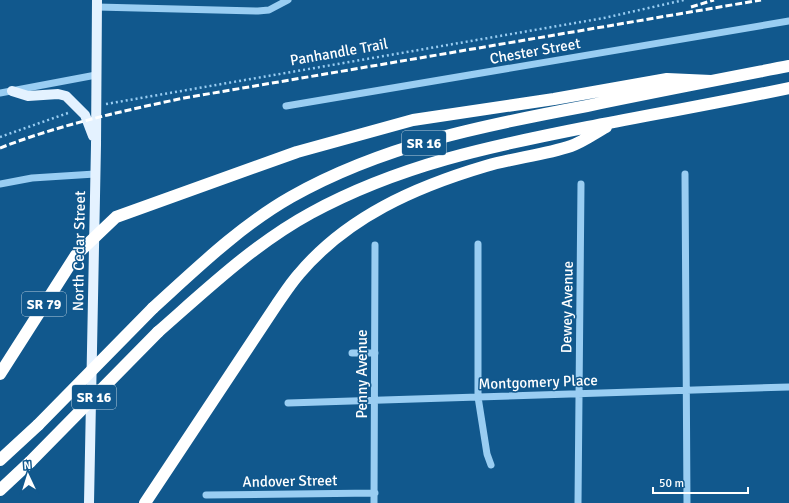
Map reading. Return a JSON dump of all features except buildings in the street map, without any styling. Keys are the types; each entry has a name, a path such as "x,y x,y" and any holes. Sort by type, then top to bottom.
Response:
{"highway":[{"name":"SR 16","path":"0,460 38,424 153,308 202,263 247,226 290,197 334,174 374,157 481,126 789,66"},
{"path":"94,238 116,217 231,175 369,131 414,120 554,99 666,79 711,81"},
{"name":"SR 16","path":"0,490 30,462 158,332 239,261 304,216 340,198 391,176 440,159 510,142 789,88"},
{"path":"145,503 294,280 322,250 349,227 397,199 428,184 486,166 572,146 614,122"},
{"name":"SR 79","path":"0,374 76,255 94,238"}],"main road":[{"name":"North Cedar Street","path":"89,503 96,145 97,4"},
{"path":"12,91 28,96 58,94 66,96 81,110 88,120 96,145"}],"street":[{"path":"97,4 205,10 258,11 269,10 288,0"},
{"name":"Chester Street","path":"286,106 789,21"},
{"path":"0,94 96,75"},
{"path":"0,184 32,178 95,174"},
{"path":"685,174 687,503"},
{"name":"Dewey Avenue","path":"578,503 581,184"},
{"path":"478,244 478,397 487,454 491,465"},
{"name":"Penny Avenue","path":"374,503 375,245"},
{"path":"352,353 375,353"},
{"name":"Montgomery Place","path":"288,402 789,387"},
{"name":"Andover Street","path":"206,495 374,493"}],"path":[{"name":"Panhandle Trail","path":"96,106 604,18 684,0"},
{"path":"0,137 81,110"}],"railway":[{"path":"691,7 714,0"},
{"path":"0,148 45,132 114,113 184,98 761,0"}]}
